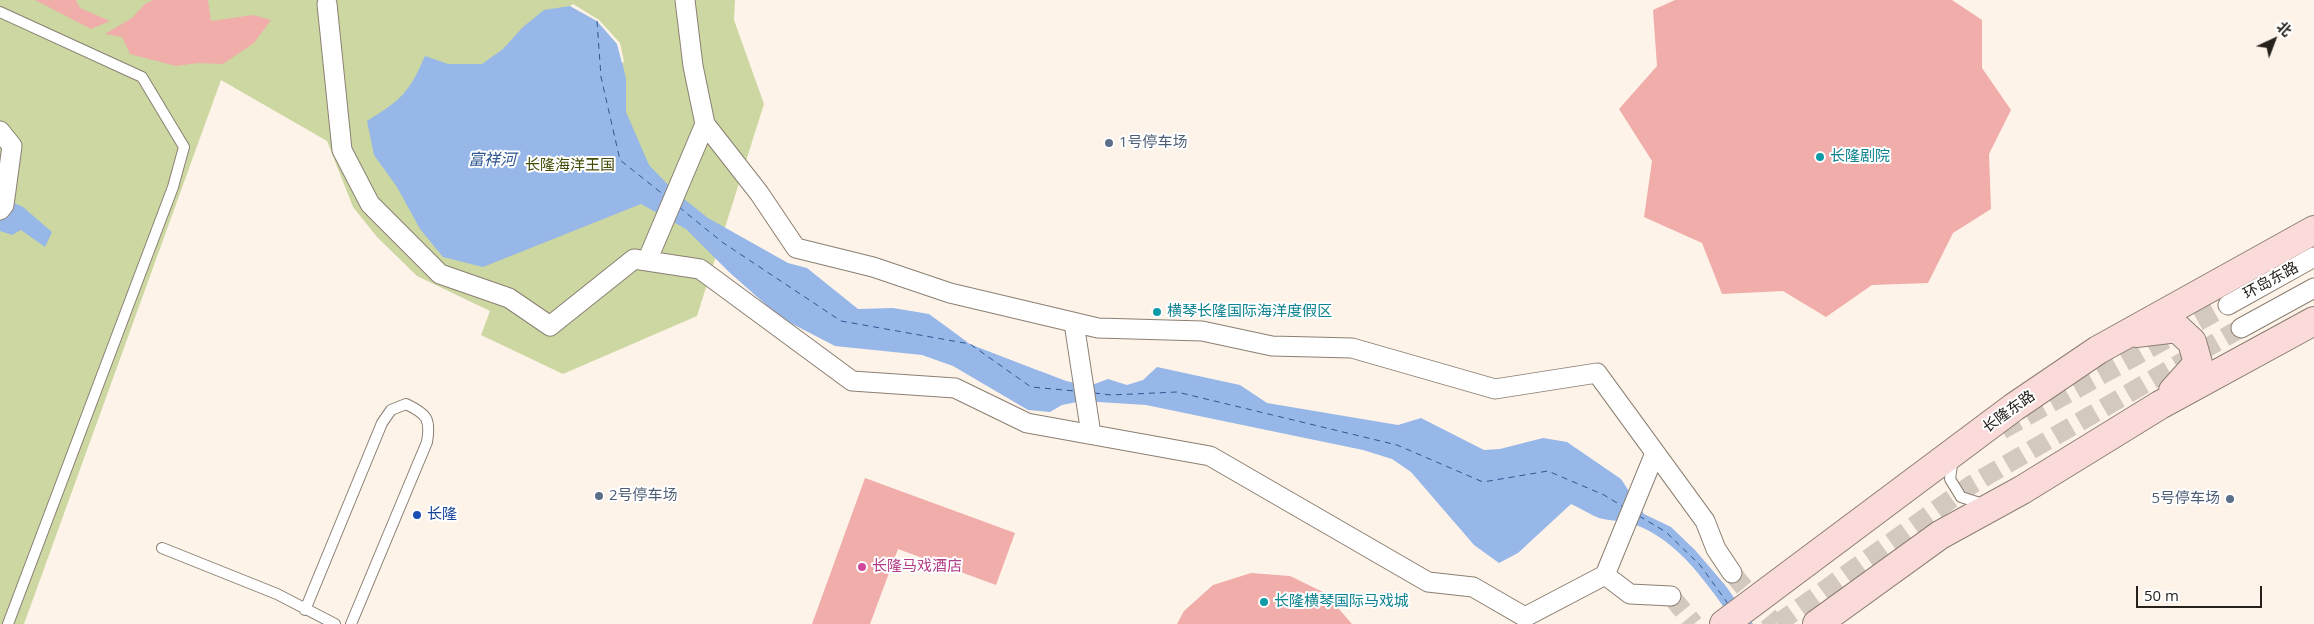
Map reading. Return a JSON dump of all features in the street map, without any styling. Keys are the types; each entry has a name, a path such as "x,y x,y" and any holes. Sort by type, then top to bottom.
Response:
{"main road":[{"name":"长隆东路","path":"1724,624 2014,407 2123,334 2314,230"},
{"path":"1817,624 1940,535 2022,490 2160,405 2314,321"},
{"path":"2123,334 2177,328 2192,342 2198,363 2160,405"}],"street":[{"path":"685,0 693,66 705,124 759,193 796,248 873,267 950,293 1098,328 1202,331 1272,346 1352,348 1494,390 1597,372 1705,521 1716,549 1732,573"},
{"path":"326,1 342,150 370,204 440,274 509,298 550,326 634,259 700,269 852,380 955,388 1027,423 1210,456 1428,582 1473,587 1525,617 1605,575 1655,453"},
{"path":"648,261 705,124"},
{"path":"0,131 12,146 4,205 0,210"},
{"name":"环岛东路","path":"2228,305 2314,257"},
{"name":"环岛东路","path":"2241,328 2314,288"},
{"path":"1074,323 1091,434"},
{"path":"1605,575 1630,594 1671,596"}],"lane":[{"path":"0,12 142,77 184,147 173,187 6,622"},
{"path":"305,610 382,423 391,410 406,404 422,411 430,424 427,442 351,624"},
{"path":"1979,434 1953,458 1950,479 1961,497 1980,505 2001,500"},
{"path":"162,548 277,594 335,624"}],"green space":[{"name":"长隆海洋王国","path":"0,0 735,0 734,20 764,104 697,316 563,374 481,335 490,311 417,276 377,237 353,207 327,141 221,80 24,624 0,624"}],"water":[{"name":"富祥河","path":"570,6 597,21 618,44 626,79 626,112 649,165 674,191 708,218 788,263 807,268 858,309 893,308 929,314 970,344 1066,381 1089,386 1108,379 1127,385 1143,380 1157,367 1240,385 1267,403 1398,425 1421,418 1484,450 1500,449 1543,438 1567,442 1621,479 1644,514 1671,527 1695,550 1725,585 1753,624 1736,624 1692,566 1665,541 1650,531 1633,524 1599,518 1571,504 1518,553 1499,563 1474,545 1411,472 1392,459 1363,450 1146,405 1082,401 1062,405 1050,412 1028,410 953,366 922,355 835,346 781,318 729,272 686,229 641,204 483,267 443,257 420,229 397,187 374,155 367,121 403,94 414,79 425,56 448,64 482,64 503,49 523,27 544,10"},
{"path":"0,197 23,207 52,232 45,247 21,230 12,235 0,231"}],"pier":[{"path":"573,4 599,20 620,43 624,62 622,63 617,44 597,21 570,6"},
{"path":"944,320 971,342 1041,368 1040,371 970,344 944,323"}],"building":[{"path":"35,0 76,0 80,8 110,21 91,29"},
{"path":"153,0 208,0 211,21 253,15 271,20 254,43 223,64 198,63 176,66 130,54 122,37 105,34 132,18 145,4"},
{"name":"长隆剧院","path":"1675,0 1952,0 1982,20 1982,68 2011,110 1989,154 1991,209 1953,233 1928,283 1872,285 1826,317 1783,291 1722,294 1702,243 1644,217 1652,161 1619,109 1657,66 1653,10"},
{"name":"长隆马戏酒店","path":"865,478 1015,533 996,585 898,549 870,624 812,624"},
{"name":"长隆横琴国际马戏城","path":"1251,573 1290,576 1325,593 1352,624 1177,624 1184,611 1213,585"}],"ferry route":[{"path":"597,21 601,77 620,160 664,195"},
{"path":"679,207 722,242 841,321 970,344 1031,387 1075,391"},
{"path":"1094,393 1111,395 1177,392 1397,445 1483,482 1548,471 1604,495 1622,506"},
{"path":"1639,516 1666,532 1700,565 1729,605"}],"tunnel":[{"path":"2002,430 2228,305"},
{"path":"1777,624 1971,485 2241,328"},
{"path":"1732,573 1775,624"},
{"path":"1671,596 1694,624"}],"place":[{"name":"1号停车场","path":"1109,143"},
{"name":"长隆剧院","path":"1820,157"},
{"name":"横琴长隆国际海洋度假区","path":"1157,312"},
{"name":"2号停车场","path":"599,496"},
{"name":"5号停车场","path":"2230,499"},
{"name":"长隆","path":"417,515"},
{"name":"长隆马戏酒店","path":"862,567"},
{"name":"长隆横琴国际马戏城","path":"1264,602"}]}
